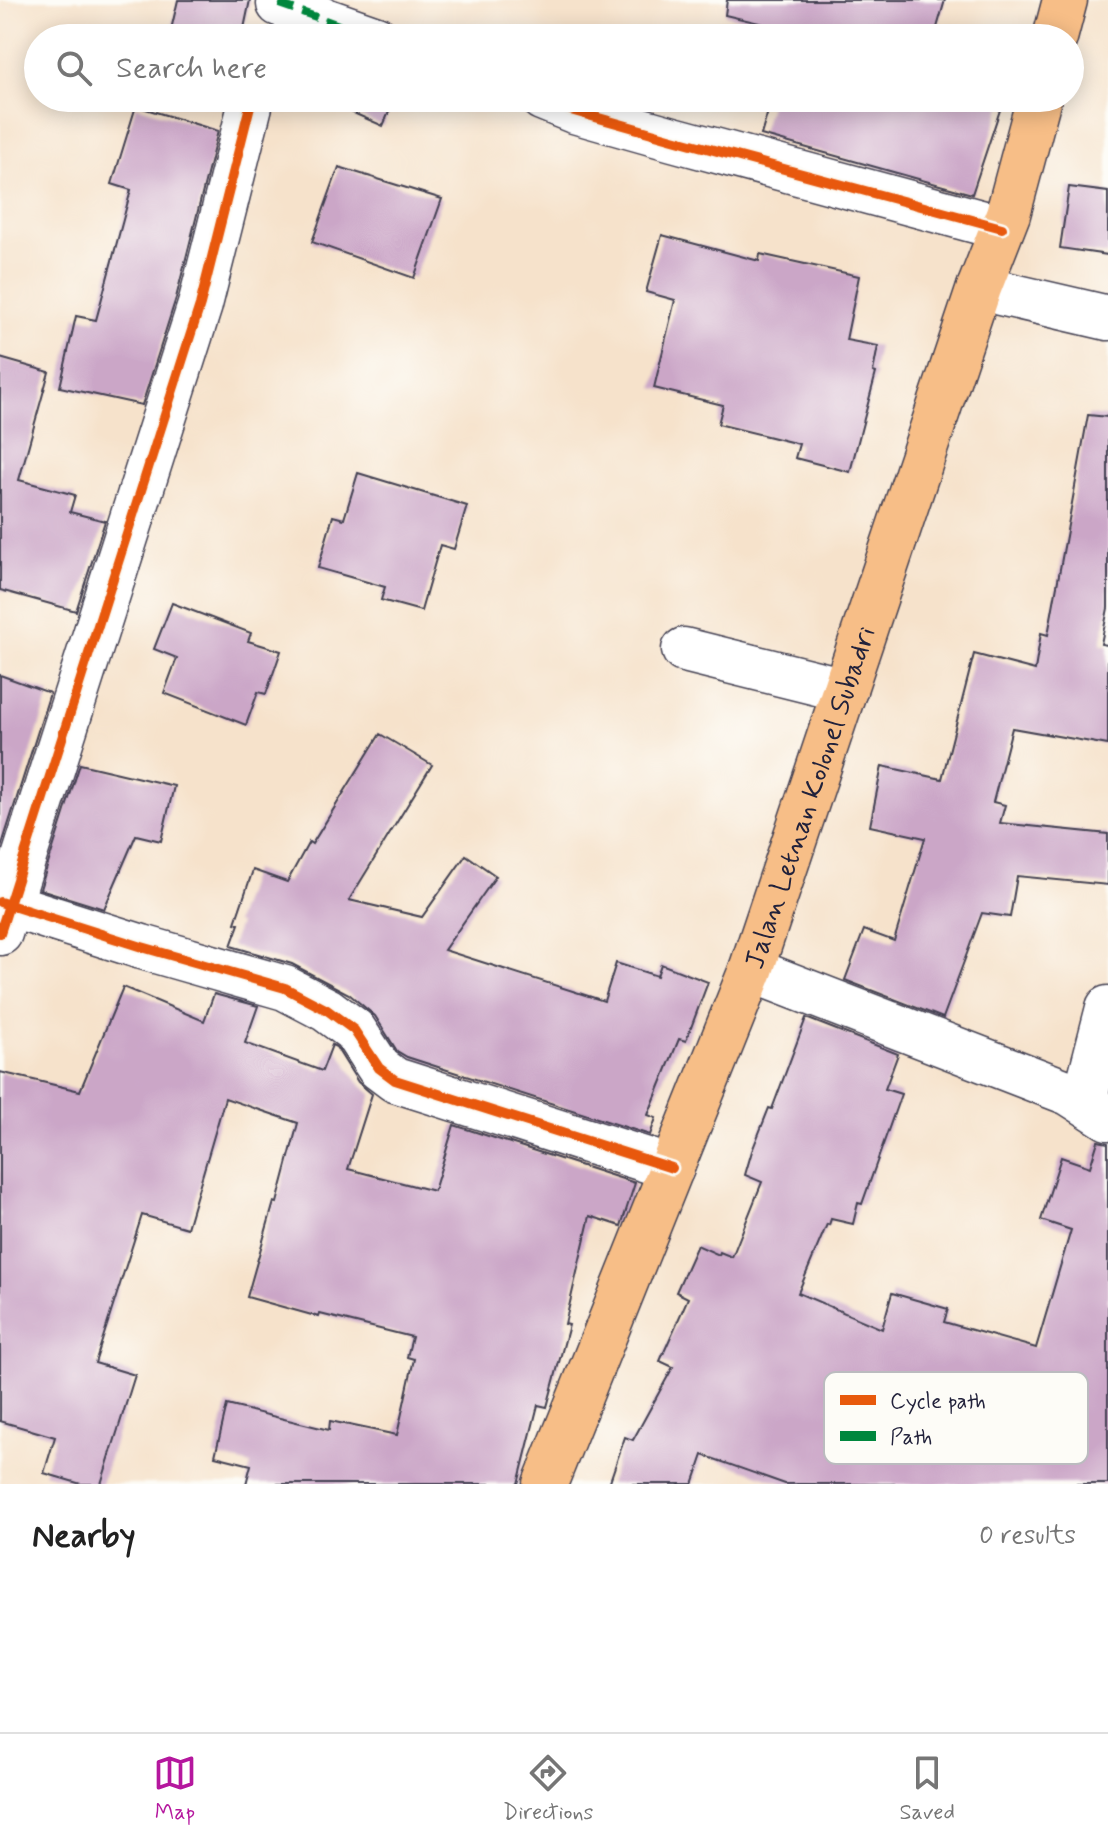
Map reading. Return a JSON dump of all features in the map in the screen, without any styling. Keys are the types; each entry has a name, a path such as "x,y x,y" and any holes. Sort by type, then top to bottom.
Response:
{"main road":[{"path":"1059,24 1065,0"},
{"name":"Jalan Letnan Kolonel Subadri","path":"545,1484 751,970 979,288 1002,228 1035,112"}],"street":[{"path":"276,14 318,24"},
{"path":"248,112 200,305 3,913 142,947 285,988 327,1010 354,1030 379,1068 395,1080 672,1168"},
{"path":"578,112 1002,228"},
{"path":"979,288 1108,318"},
{"path":"684,650 845,690"},
{"path":"751,970 882,1019 1096,1110 1108,1008"}],"building":[{"path":"178,0 250,0 245,24 172,24"},
{"path":"727,0 945,0 938,24 764,24 725,15"},
{"path":"134,112 156,112 218,131 176,298 142,405 60,387 76,316 96,320 131,190 112,184"},
{"path":"351,112 389,112 383,126"},
{"path":"768,112 999,112 972,194 761,135"},
{"path":"339,167 442,199 414,278 312,242"},
{"path":"1069,187 1108,192 1108,255 1060,248"},
{"path":"662,235 759,261 760,254 859,276 846,340 878,346 873,372 876,373 850,472 795,458 799,444 718,424 723,405 654,388 675,300 646,292"},
{"path":"0,358 49,372 19,480 75,495 70,512 105,521 76,611 0,590"},
{"path":"1088,415 1108,417 1108,608 1101,644 1108,645 1108,745 1012,728 993,802 1005,805 1000,823 1108,834 1108,885 1017,876 1010,917 982,913 943,1018 845,980 864,930 894,941 925,838 870,826 882,766 942,779 974,654 1035,670 1041,633 1048,635"},
{"path":"358,473 467,506 454,549 440,545 421,611 381,600 385,587 318,568 333,516 344,519"},
{"path":"172,603 251,633 248,641 281,651 266,694 258,692 246,725 164,693 177,658 154,649"},
{"path":"0,675 50,693 0,851"},
{"path":"380,734 432,765 349,900 422,917 466,855 496,876 444,950 604,1001 616,963 657,976 661,964 708,982 686,1041 679,1039 648,1115 656,1118 650,1135 407,1057 397,1051 375,1016 349,994 292,964 231,946 239,924 235,923 253,870 287,882 309,842 312,844"},
{"path":"80,764 174,786 161,841 136,835 104,909 40,889"},
{"path":"123,987 204,1021 214,994 258,1006 245,1043 322,1071 332,1045 336,1047 358,1082 372,1094 348,1169 434,1191 454,1125 635,1183 621,1226 590,1216 565,1324 569,1325 547,1407 538,1405 518,1484 246,1484 251,1465 215,1456 227,1405 329,1430 330,1421 397,1435 414,1359 407,1357 412,1337 320,1314 319,1317 247,1297 298,1123 225,1098 187,1228 142,1215 95,1363 135,1375 101,1484 81,1484 44,1473 55,1437 0,1421 0,1072 80,1091"},
{"path":"806,1018 898,1054 885,1089 901,1094 862,1204 858,1203 853,1224 831,1219 827,1224 798,1293 882,1329 892,1293 948,1309 944,1322 1036,1348 1071,1230 1041,1220 1061,1157 1090,1167 1098,1141 1108,1143 1108,1484 785,1484 703,1455 693,1484 609,1484 625,1437 633,1440 673,1367 660,1361 688,1298 676,1292 697,1245 732,1257 762,1182 745,1175 769,1108 772,1109"}],"marked path":[{"path":"279,4 336,24"}],"cycle path":[{"path":"0,933 200,305 248,112"},
{"path":"578,112 1002,228"},
{"path":"0,902 285,988 327,1010 354,1030 379,1068 395,1080 672,1168"}]}
